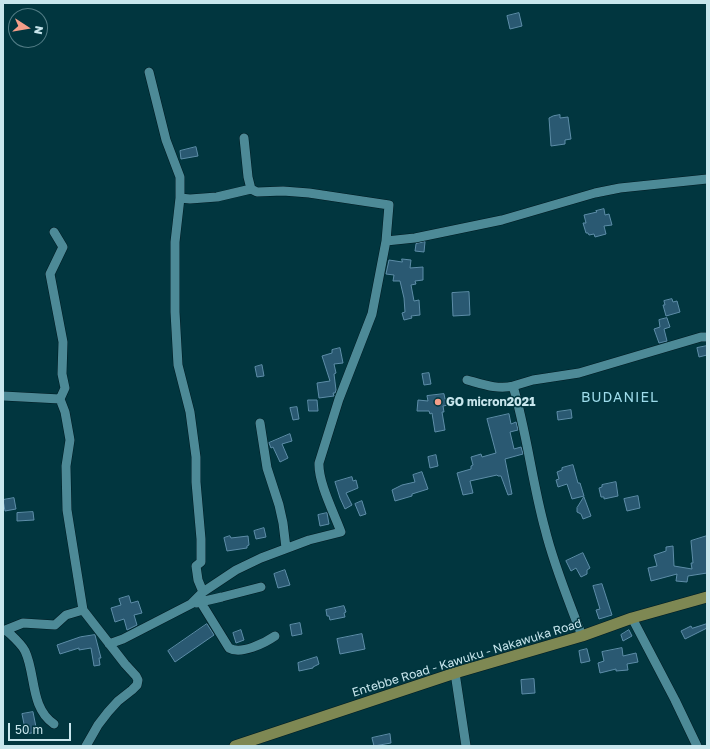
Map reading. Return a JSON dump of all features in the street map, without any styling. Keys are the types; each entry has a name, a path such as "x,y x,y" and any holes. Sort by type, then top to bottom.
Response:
{"main road":[{"name":"Entebbe Road - Kawuku - Nakawuka Road","path":"235,746 455,673 582,636 632,618 707,597"}],"street":[{"path":"149,72 166,140 180,177 180,198 175,242 174,312 178,365 190,412 196,457 196,482 201,540 201,562 196,566 198,580 203,592"},
{"path":"244,138 248,177 251,189"},
{"path":"386,241 415,238 489,223 523,215 596,193 707,179"},
{"path":"180,198 190,199 217,197 251,189 257,192 283,191 309,193 389,205 386,241 372,314 341,394 319,462 321,479 342,532 286,548 261,558 236,570 203,592 190,604"},
{"path":"54,232 63,247 50,274 63,342 62,374 65,388 60,399 65,412 70,440 66,466 67,510 83,610 138,680 137,685 118,701 108,712 98,725 86,746"},
{"path":"467,380 495,387 506,388 532,380 579,374 701,337 707,337"},
{"path":"513,386 522,416 550,548 582,636"},
{"path":"3,396 60,399"},
{"path":"260,423 267,468 279,506 286,548"},
{"path":"109,644 123,639 190,604 261,587"},
{"path":"200,601 229,648 233,650 238,651 260,644 276,636"},
{"path":"54,724 46,719 36,697 32,674 24,648 4,630 23,622 55,625 66,615 83,610"},
{"path":"632,618 675,700 696,746"},
{"path":"455,673 466,746"}],"building":[{"path":"519,13 522,26 510,29 507,16"},
{"path":"560,115 560,118 568,117 571,139 565,140 565,144 551,146 549,118"},
{"path":"196,147 198,156 181,159 180,151"},
{"path":"604,209 605,215 609,214 612,225 604,226 606,234 595,237 594,234 589,235 586,233 583,223 586,223 584,215"},
{"path":"425,242 424,252 415,251 416,244"},
{"path":"402,259 411,260 410,268 423,267 423,280 415,281 416,284 411,285 414,301 419,300 420,315 411,316 412,318 404,320 402,313 405,312 404,298 400,281 393,281 394,275 386,274 389,260 402,262"},
{"path":"469,292 470,315 453,316 452,293"},
{"path":"672,299 673,302 677,301 680,312 666,316 663,305 665,305 664,301"},
{"path":"667,318 670,327 664,329 667,341 659,343 654,329 660,327 659,320"},
{"path":"707,346 707,355 699,357 697,348"},
{"path":"340,348 343,363 334,364 336,373 334,374 336,390 335,393 333,393 334,396 319,398 317,383 330,381 322,356 332,353 332,350"},
{"path":"262,365 264,376 257,377 255,367"},
{"path":"429,373 431,384 424,385 422,374"},
{"path":"444,394 445,399 448,399 448,405 443,406 444,412 442,412 445,430 435,432 432,413 430,414 429,411 417,411 418,400 428,401 427,396"},
{"path":"308,400 317,400 318,411 309,411"},
{"path":"297,407 299,419 293,420 290,408"},
{"path":"571,410 572,418 558,420 557,412"},
{"path":"509,414 511,424 516,422 518,430 510,432 514,449 521,447 523,454 505,459 512,494 508,495 501,476 497,475 470,481 473,493 463,495 457,473 471,469 471,466 473,465 471,457 481,454 482,457 496,453 487,419"},
{"path":"290,434 292,441 282,444 288,458 280,462 273,447 271,448 269,443"},
{"path":"436,455 438,466 430,468 428,457"},
{"path":"573,465 578,483 580,483 584,496 572,499 567,484 558,487 556,480 559,479 557,472 562,470 562,468"},
{"path":"422,472 428,489 395,501 392,490 402,485 415,482 413,475"},
{"path":"352,477 353,481 356,480 358,488 346,493 352,505 345,509 335,482"},
{"path":"616,482 618,496 604,499 604,497 601,497 599,488 602,487 602,485"},
{"path":"638,496 640,508 627,511 624,499"},
{"path":"584,497 591,516 583,519 581,514 577,512 577,508"},
{"path":"14,498 16,509 5,511 3,500"},
{"path":"362,501 366,514 360,516 355,504"},
{"path":"33,512 34,520 17,521 17,513"},
{"path":"327,513 329,524 320,526 318,515"},
{"path":"264,528 266,537 256,539 254,531"},
{"path":"230,536 231,538 248,536 249,545 247,548 227,551 224,538"},
{"path":"707,536 707,573 688,576 687,582 676,581 677,574 651,581 648,568 657,566 654,555 666,551 666,547 673,546 674,566 692,569 691,563 693,563 691,541"},
{"path":"583,553 590,568 587,570 587,574 581,577 576,568 571,571 566,561"},
{"path":"285,570 290,585 278,588 274,574"},
{"path":"602,584 612,615 599,619 596,610 600,609 593,586"},
{"path":"129,596 131,603 138,601 142,613 134,615 137,625 127,630 124,619 115,622 111,608 121,605 119,599"},
{"path":"344,606 346,612 344,613 345,617 330,620 329,616 327,616 326,610"},
{"path":"300,623 302,634 292,636 290,625"},
{"path":"207,624 214,635 175,662 168,651"},
{"path":"707,624 707,628 685,639 681,631 691,626 692,628"},
{"path":"241,630 244,640 236,643 233,633"},
{"path":"629,630 632,636 623,641 621,635"},
{"path":"362,634 365,649 340,654 337,639"},
{"path":"95,635 101,658 99,658 100,665 94,666 91,648 79,650 79,648 60,654 57,645 80,637"},
{"path":"622,648 623,656 636,653 638,662 627,664 628,670 616,671 616,669 600,673 598,663 604,661 602,652"},
{"path":"587,649 590,661 581,663 579,651"},
{"path":"317,657 319,664 313,668 299,671 298,663"},
{"path":"534,679 535,693 522,694 521,680"},
{"path":"33,712 37,732 26,734 22,714"},
{"path":"390,734 391,743 374,746 372,738"}],"place":[{"name":"GO micron2021","path":"438,402"}],"district":[{"name":"BUDANIEL","path":"620,398"}]}
